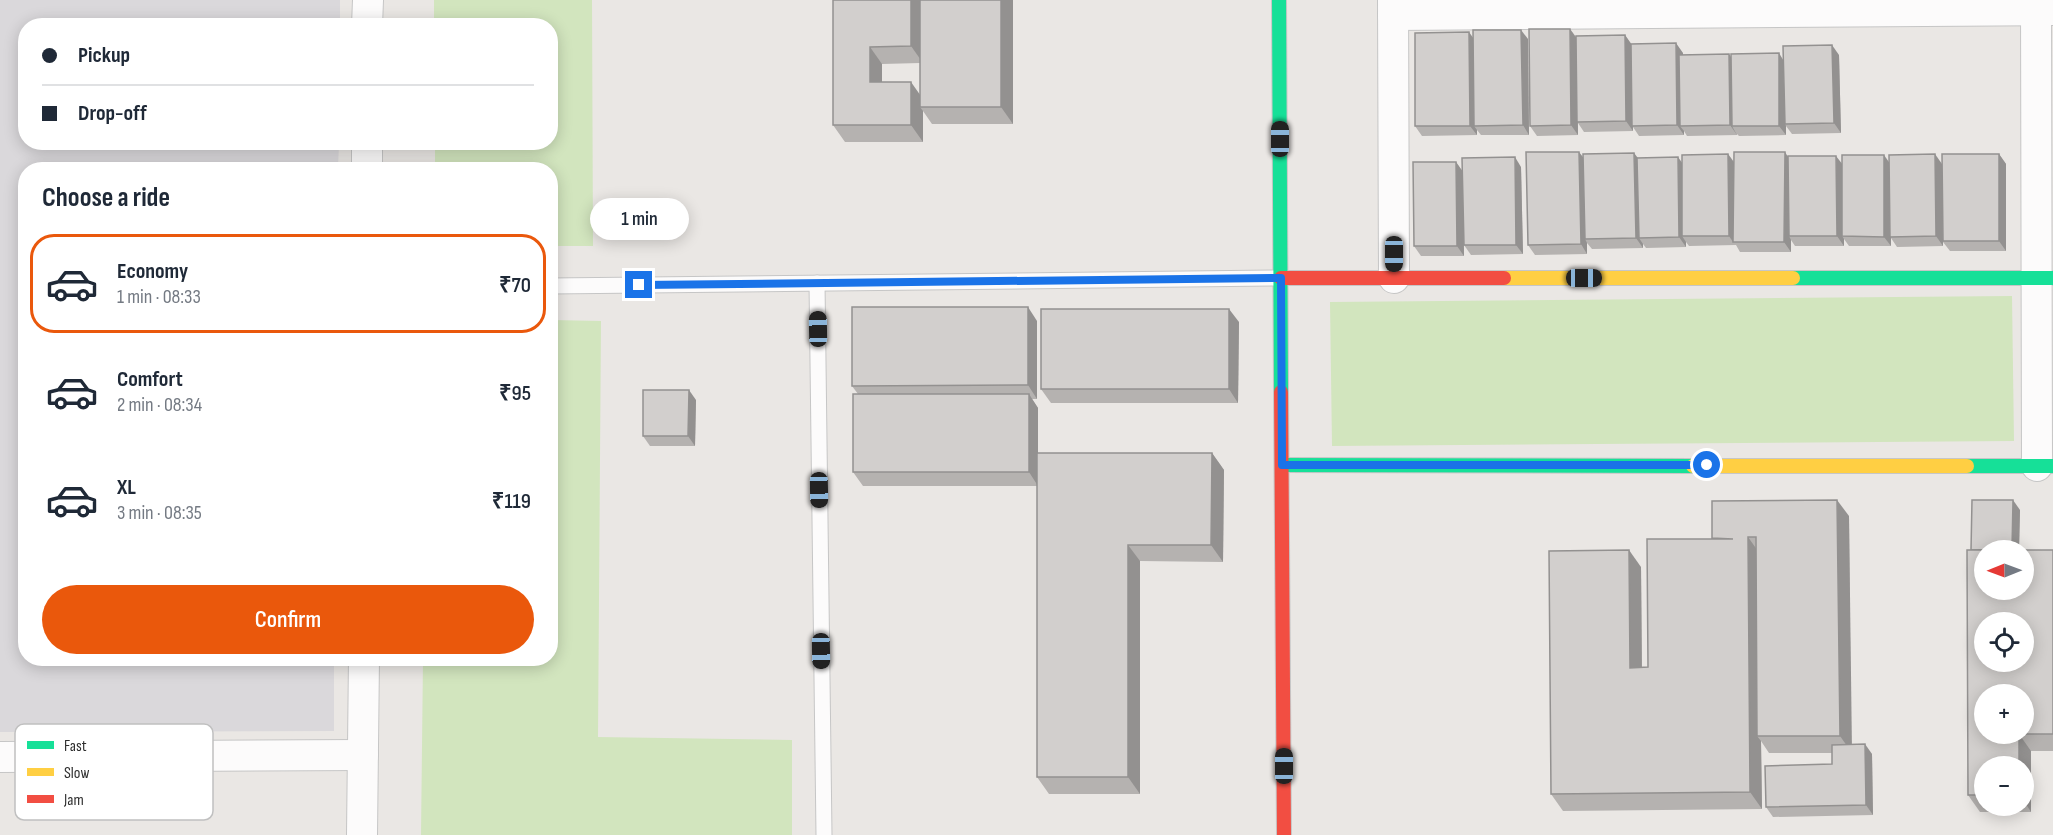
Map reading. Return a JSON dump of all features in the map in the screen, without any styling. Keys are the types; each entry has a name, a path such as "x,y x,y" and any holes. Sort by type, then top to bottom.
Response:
{"street":[{"path":"368,0 368,18"},
{"path":"1279,0 1284,835"},
{"path":"1282,465 2045,466 2041,6 1393,7 1394,278"},
{"path":"1281,278 2044,278"},
{"path":"362,835 363,666"},
{"path":"213,756 363,755"},
{"path":"0,757 15,757"}],"lane":[{"path":"558,286 1281,278"},
{"path":"817,283 824,835"}],"shaded area":[{"path":"0,0 340,0 340,18 18,18 18,150 339,150 338,162 18,162 18,666 334,666 334,731 213,731 213,724 15,724 15,732 0,732"}],"green space":[{"path":"434,0 592,0 593,246 558,246 558,162 435,162 435,150 558,150 558,18 434,18"},
{"path":"2012,296 2014,441 1332,446 1330,302"},
{"path":"558,320 601,321 598,737 792,740 792,835 421,835 423,666 558,666"}],"building":[{"path":"833,0 911,0 911,46 870,47 870,82 911,82 911,125 833,125"},
{"path":"920,0 1001,0 1001,107 920,107"},
{"path":"1529,29 1570,29 1571,125 1530,126"},
{"path":"1473,30 1521,30 1523,125 1474,126"},
{"path":"1469,32 1470,126 1415,126 1415,33"},
{"path":"1625,35 1626,121 1577,122 1576,36"},
{"path":"1676,43 1677,125 1632,126 1631,44"},
{"path":"1832,45 1834,123 1785,124 1783,46"},
{"path":"1779,53 1779,126 1732,126 1731,54"},
{"path":"1729,54 1730,125 1680,126 1679,55"},
{"path":"1526,152 1579,152 1581,244 1528,245"},
{"path":"1734,152 1785,152 1784,242 1733,242"},
{"path":"1634,153 1636,238 1585,239 1583,154"},
{"path":"1728,154 1729,236 1682,236 1682,155"},
{"path":"1935,154 1936,236 1890,237 1889,155"},
{"path":"1942,154 1999,154 1999,241 1943,241"},
{"path":"1842,155 1884,155 1884,237 1842,236"},
{"path":"1788,156 1836,156 1837,236 1789,236"},
{"path":"1515,157 1516,245 1464,245 1462,158"},
{"path":"1678,157 1679,237 1639,238 1637,158"},
{"path":"1413,162 1456,162 1457,246 1414,246"},
{"path":"852,307 1028,307 1028,385 852,386"},
{"path":"1041,309 1229,309 1229,389 1041,389"},
{"path":"643,390 689,390 688,436 643,436"},
{"path":"853,394 1029,394 1029,472 853,472"},
{"path":"1037,453 1212,453 1211,545 1128,545 1128,777 1037,777"},
{"path":"1837,500 1840,736 1757,736 1756,537 1748,537 1750,792 1551,794 1549,551 1629,550 1630,668 1648,667 1647,539 1733,539 1712,538 1712,501"},
{"path":"1972,500 2013,500 2012,540 1974,540 1974,550 1971,550"},
{"path":"1967,550 1974,550 1974,600 2034,600 2034,550 2053,550 2053,734 2034,734 2034,684 1974,684 1974,744 2019,744 2019,756 1974,756 1974,795 1968,795"},
{"path":"1865,744 1866,805 1766,807 1765,766 1832,764 1832,745"}],"traffic: fast":[{"path":"1279,0 1281,392"},
{"path":"1793,278 2053,278"},
{"path":"1282,465 1693,466"},
{"path":"1967,466 2053,466"}],"traffic: slow":[{"path":"1504,278 1793,278"},
{"path":"1693,466 1967,466"}],"traffic: jam":[{"path":"1281,278 1504,278"},
{"path":"1281,392 1284,835"}],"route":[{"path":"639,285 1281,278 1282,465 1707,465"}]}
